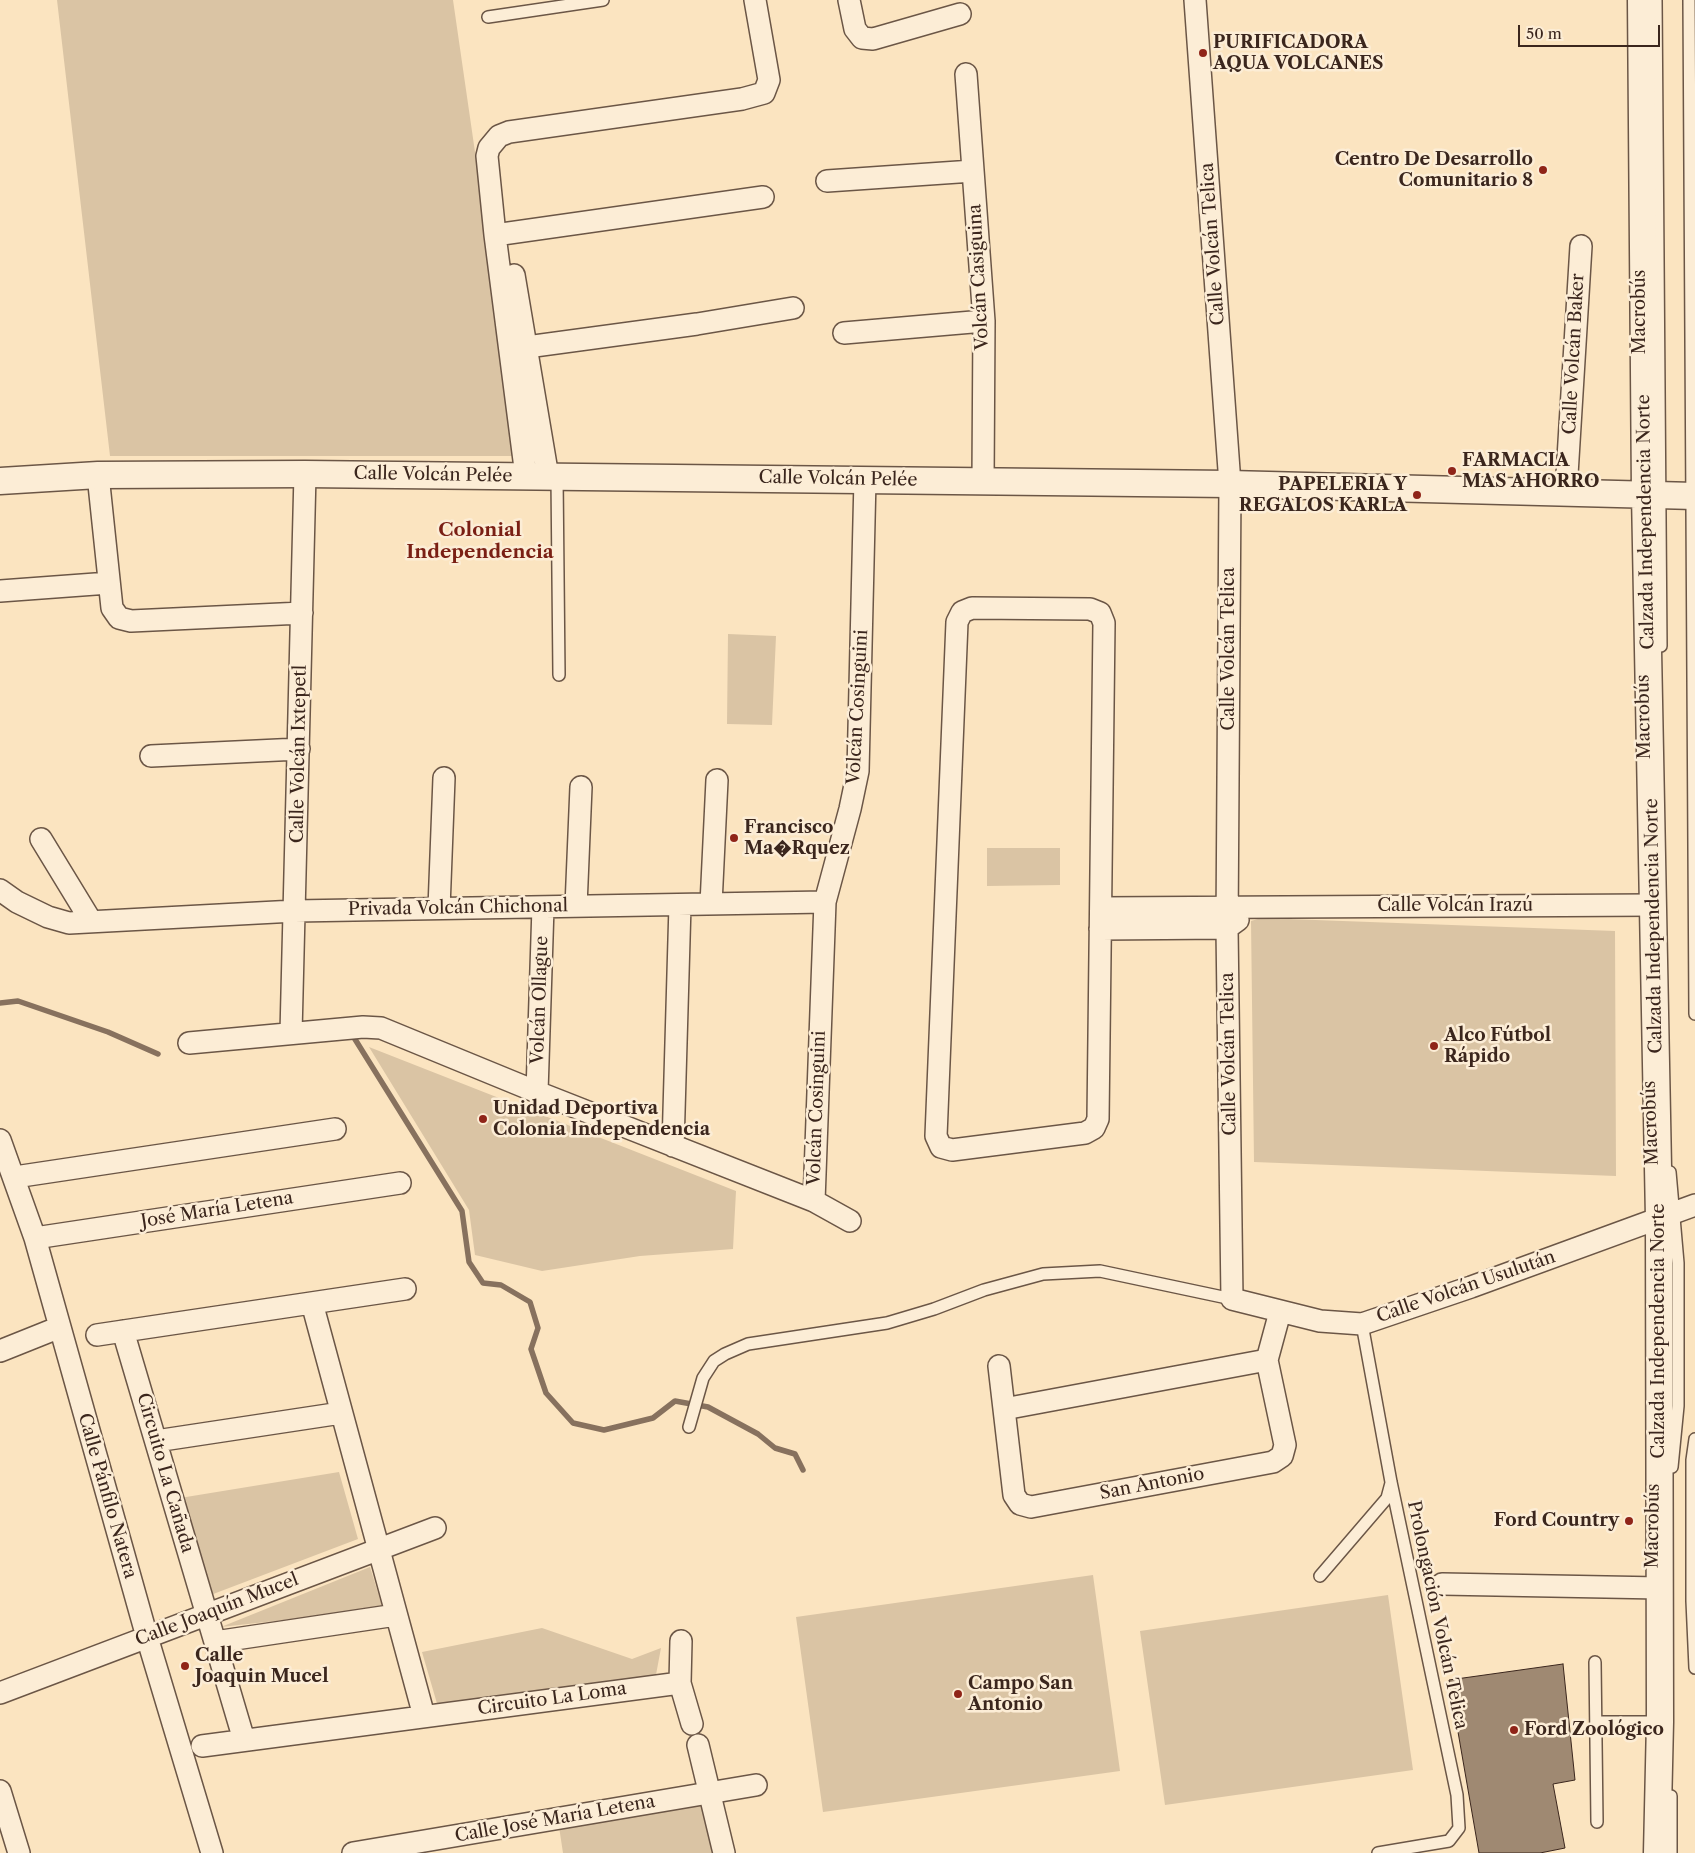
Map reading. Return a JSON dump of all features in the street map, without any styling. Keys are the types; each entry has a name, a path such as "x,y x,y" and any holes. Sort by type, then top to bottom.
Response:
{"street":[{"path":"544,477 518,348 501,234 493,141 509,132 742,99 764,94 769,80 754,0"},
{"path":"849,0 855,28 862,38 873,39 960,14"},
{"name":"Calle Volcán Telica","path":"1195,0 1230,484 1227,928 1232,1299"},
{"name":"Calzada Independencia Norte","path":"1641,0 1673,495 1654,904 1666,1216 1658,1853"},
{"name":"Volcán Casiguina","path":"966,74 984,321 983,481"},
{"path":"827,181 973,171"},
{"path":"501,234 763,197"},
{"name":"Calle Volcán Baker","path":"1566,492 1580,246"},
{"path":"518,348 697,324 793,308"},
{"path":"844,333 984,321"},
{"name":"Calle Volcán Pelée","path":"0,481 98,475 305,474 1230,484 1673,495"},
{"name":"Calle Volcán Ixtepetl","path":"290,1033 295,911 305,474"},
{"path":"98,475 112,608 119,618 131,621 302,613"},
{"name":"Volcán Cosinguini","path":"814,1201 825,902 850,809 858,771 865,479"},
{"path":"0,591 109,583"},
{"path":"972,608 1090,609 1100,613 1104,623 1100,918 1098,1119 1094,1128 1085,1133 952,1150 940,1147 936,1136 957,622 962,612 972,608"},
{"path":"151,756 299,749"},
{"path":"439,908 444,778"},
{"path":"711,904 716,780"},
{"path":"576,906 581,787"},
{"path":"41,839 91,921"},
{"name":"Privada Volcán Chichonal","path":"0,890 18,902 48,917 69,923 295,911 825,902"},
{"name":"Calle Volcán Irazú","path":"1100,918 1130,907 1654,904"},
{"path":"672,1146 680,905"},
{"name":"Volcán Ollague","path":"537,1092 543,907"},
{"path":"1129,929 1130,907"},
{"path":"1100,918 1129,929 1227,928 1256,907"},
{"path":"189,1043 363,1027 382,1028 537,1092 814,1201 850,1221"},
{"path":"15,1177 335,1129"},
{"name":"Calle Pánfilo Natera","path":"0,1140 15,1177 35,1238 147,1637 212,1853"},
{"name":"José María Letena","path":"35,1238 400,1183"},
{"name":"Calle Volcán Usulután","path":"1232,1299 1320,1321 1362,1324 1471,1287 1695,1205"},
{"path":"97,1335 405,1289"},
{"path":"312,1303 424,1716"},
{"name":"San Antonio","path":"999,1366 1014,1495 1020,1504 1031,1507 1264,1464 1274,1462 1282,1456 1285,1445 1267,1360 1280,1312"},
{"path":"0,1351 60,1327"},
{"name":"Circuito La Cañada","path":"123,1331 207,1614"},
{"path":"1004,1410 1267,1360"},
{"path":"156,1441 341,1413"},
{"name":"Calle Joaquín Mucel","path":"0,1693 435,1528"},
{"path":"1442,1584 1660,1588"},
{"path":"207,1614 244,1740"},
{"path":"215,1642 396,1615"},
{"path":"681,1641 680,1682 692,1724"},
{"name":"Circuito La Loma","path":"202,1746 680,1682"},
{"path":"698,1745 724,1853"},
{"name":"Calle José María Letena","path":"353,1853 756,1785"},
{"path":"0,1791 20,1853"}],"lane":[{"path":"488,17 603,0"},
{"name":"Macrobús","path":"1656,0 1673,495 1695,1014"},
{"name":"Macrobús","path":"1661,654 1673,495 1689,0"},
{"path":"544,477 559,675"},
{"name":"Macrobús","path":"1663,803 1667,1131 1666,1216 1678,1262 1678,1406 1672,1459 1671,1853"},
{"path":"689,1427 702,1378 714,1361 748,1344 887,1323 934,1309 984,1290 1043,1274 1100,1271 1214,1293 1232,1299"},
{"name":"Prolongación Volcán Telica","path":"1362,1324 1391,1482 1457,1795 1458,1828 1448,1841 1378,1853"},
{"path":"1695,1439 1692,1460 1692,1554 1695,1668"},
{"path":"1320,1576 1387,1498 1391,1482"},
{"path":"1595,1662 1597,1822"},
{"path":"1597,1722 1660,1722"}],"shaded area":[{"path":"57,0 453,0 519,456 110,456"},
{"path":"728,634 776,636 772,725 727,724"},
{"path":"987,848 1060,848 1060,885 987,886"},
{"name":"Alco Fútbol Rápido","path":"1261,918 1615,931 1616,1176 1254,1162 1251,921"},
{"name":"Unidad Deportiva Colonia Independencia","path":"369,1047 736,1191 733,1249 640,1256 542,1271 475,1255 469,1210"},
{"path":"339,1472 358,1539 208,1596 180,1498"},
{"path":"370,1567 383,1609 221,1627"},
{"name":"Campo San Antonio","path":"1093,1575 1120,1771 823,1812 796,1617"},
{"path":"1388,1595 1413,1770 1165,1805 1140,1631"},
{"path":"542,1628 632,1659 661,1648 655,1680 438,1707 422,1652"},
{"path":"707,1796 722,1853 563,1853 558,1820"}],"building":[{"name":"Ford Zoológico","path":"1563,1664 1575,1780 1553,1784 1565,1848 1540,1853 1479,1853 1449,1680"}],"waterway":[{"path":"0,1003 18,1001 108,1032 158,1054"},
{"path":"353,1036 462,1211 469,1262 483,1283 501,1285 530,1302 538,1328 531,1349 546,1393 573,1423 604,1430 653,1418 675,1401 708,1407 758,1434 775,1448 795,1454 803,1470"}],"place":[{"name":"PURIFICADORA AQUA VOLCANES","path":"1203,53"},
{"name":"Centro De Desarrollo Comunitario 8","path":"1543,170"},
{"name":"FARMACIA MAS AHORRO","path":"1452,471"},
{"name":"PAPELERIA Y REGALOS KARLA","path":"1417,495"},
{"name":"Francisco Ma�Rquez","path":"734,838"},
{"name":"Alco Fútbol Rápido","path":"1434,1046"},
{"name":"Unidad Deportiva Colonia Independencia","path":"483,1119"},
{"name":"Ford Country","path":"1629,1521"},
{"name":"Calle Joaquin Mucel","path":"185,1666"},
{"name":"Campo San Antonio","path":"958,1694"},
{"name":"Ford Zoológico","path":"1514,1730"}],"district":[{"name":"Colonial Independencia","path":"480,542"}]}
